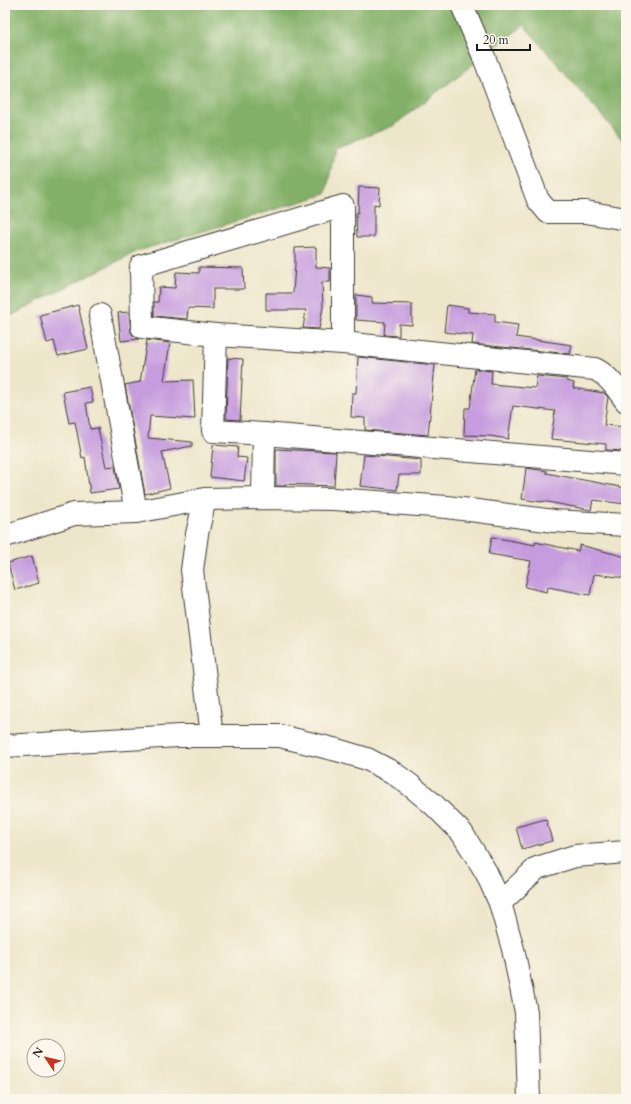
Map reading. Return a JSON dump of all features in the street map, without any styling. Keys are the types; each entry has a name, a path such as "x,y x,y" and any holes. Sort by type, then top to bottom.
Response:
{"street":[{"path":"462,5 484,57 538,200 548,212 586,212 626,220"},
{"path":"342,343 343,206 141,266 142,328 216,335 342,343 595,369 603,373 611,381 626,401"},
{"path":"100,315 136,512"},
{"path":"216,335 213,431 626,464"},
{"path":"263,498 264,434"},
{"path":"205,499 197,534 192,570 212,736"},
{"path":"5,536 74,514 136,512 205,499 334,499 447,507 554,521 626,525"},
{"path":"5,746 179,736 280,736 367,759 392,772 433,804 462,833 486,872 500,903 513,949 526,1012 530,1099"},
{"path":"500,903 537,868 575,856 626,852"}],"green space":[{"path":"5,5 626,5 626,144 524,25 393,126 335,148 326,194 138,251 5,319"}],"building":[{"path":"359,187 380,188 379,205 374,204 374,237 357,237 356,213 358,213"},
{"path":"316,247 316,267 330,268 330,282 322,282 323,307 319,329 303,328 306,310 266,310 266,293 293,293 295,248"},
{"path":"199,267 243,268 244,289 213,289 213,309 188,308 187,319 154,316 154,302 158,302 159,287 175,288 176,272 199,273"},
{"path":"356,295 372,297 372,303 412,304 412,325 399,324 399,336 384,335 385,322 356,320"},
{"path":"78,305 88,349 58,356 54,341 47,343 40,315"},
{"path":"447,305 468,308 468,312 495,314 495,322 518,325 516,337 572,345 570,354 472,344 473,335 444,332"},
{"path":"129,312 131,333 139,339 121,341 118,313"},
{"path":"147,340 170,343 164,381 193,380 195,419 150,416 148,438 192,442 192,446 162,452 170,488 145,494 125,385 140,382"},
{"path":"358,357 435,365 428,435 365,430 365,418 351,417 352,393 356,393"},
{"path":"228,358 243,359 240,420 226,419"},
{"path":"475,369 492,371 491,384 535,388 537,376 567,379 567,381 574,383 573,388 604,393 608,397 604,425 626,427 624,451 606,450 606,444 551,439 555,411 513,406 508,439 490,436 464,435 465,408 470,408"},
{"path":"90,387 93,402 86,403 90,429 98,428 106,467 115,466 119,489 90,493 85,457 82,458 75,422 69,423 63,392"},
{"path":"213,445 238,447 237,457 247,458 244,481 210,477"},
{"path":"276,449 336,452 334,486 285,484 285,486 276,486"},
{"path":"364,455 421,460 421,475 399,475 397,490 360,486"},
{"path":"526,468 626,488 626,504 593,500 591,510 522,499"},
{"path":"492,537 535,545 535,542 578,551 580,545 626,557 626,578 594,574 590,595 548,587 547,592 525,587 531,561 489,554"},
{"path":"32,556 39,583 15,590 8,563"},
{"path":"546,819 552,841 522,849 516,827"}]}
